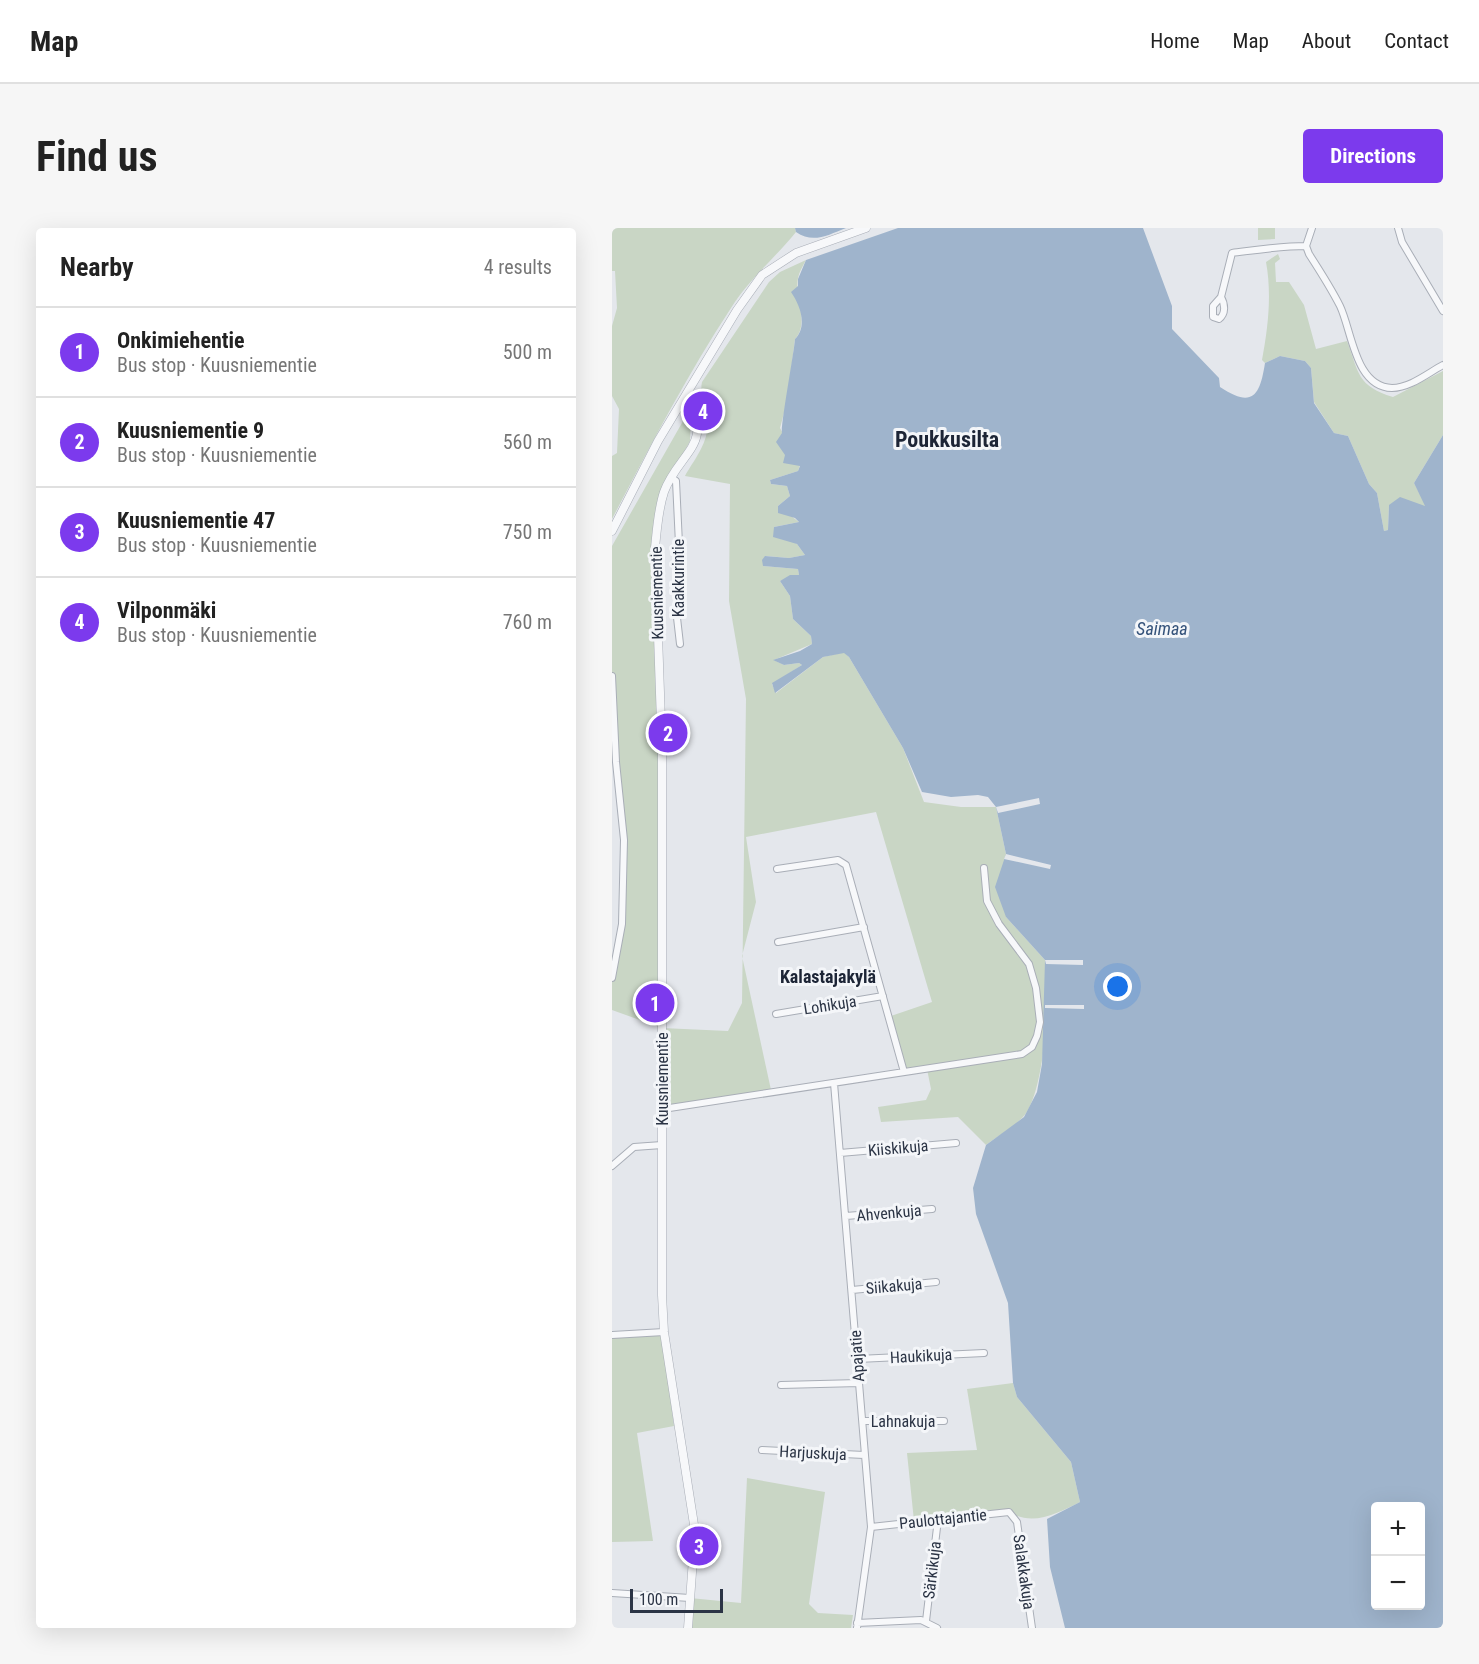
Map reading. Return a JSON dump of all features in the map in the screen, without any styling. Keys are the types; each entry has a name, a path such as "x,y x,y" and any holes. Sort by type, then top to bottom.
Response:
{"street":[{"path":"612,531 658,441 736,310 762,275 796,254 866,228"},
{"path":"1312,228 1306,246 1341,309 1350,341 1366,374 1373,380 1391,388 1404,386 1443,365"},
{"path":"1398,228 1402,242 1443,311"},
{"path":"1221,297 1232,253 1248,253 1278,246 1306,246"},
{"name":"Kuusniementie","path":"684,399 694,413 699,429 697,440 664,491 656,548 662,751 664,1332 695,1531 688,1628"},
{"name":"Kaakkurintie","path":"672,478 676,481 677,497 681,586 676,609 680,644"},
{"path":"612,676 614,761 624,840 622,924 612,978"},
{"path":"777,869 843,861 864,927 904,1072"},
{"path":"663,1109 1022,1054 1032,1047 1040,1022 1029,964 999,924 987,901 984,868"},
{"path":"778,942 864,927"},
{"name":"Lohikuja","path":"776,1014 883,996"},
{"name":"Apajatie","path":"834,1083 871,1527 857,1625"},
{"name":"Kiiskikuja","path":"840,1153 956,1143"},
{"path":"612,1166 634,1147 662,1145"},
{"name":"Ahvenkuja","path":"846,1216 932,1209"},
{"name":"Siikakuja","path":"852,1290 936,1282"},
{"path":"612,1335 664,1332"},
{"name":"Haukikuja","path":"858,1359 984,1353"},
{"path":"781,1385 859,1383"},
{"name":"Lahnakuja","path":"863,1421 944,1421"},
{"name":"Harjuskuja","path":"762,1450 864,1455"},
{"name":"Paulottajantie","path":"871,1527 1009,1512 1014,1515"},
{"name":"Salakkakuja","path":"1014,1515 1032,1628"},
{"name":"Särkikuja","path":"926,1621 938,1519"},
{"path":"612,1593 690,1598"},
{"path":"857,1625 926,1621 937,1628"}],"green space":[{"path":"612,228 795,228 796,232 731,308 684,385 612,519 612,456 617,453 619,409 612,396 612,326 617,308 615,271 612,271"},
{"path":"1258,228 1275,228 1275,239 1258,240"},
{"path":"1278,254 1280,259 1275,263 1276,282 1289,282 1304,305 1316,349 1347,341 1361,377 1372,388 1393,397 1443,371 1443,435 1414,483 1426,506 1389,505 1388,530 1384,531 1377,493 1369,484 1348,436 1334,433 1314,402 1311,368 1305,361 1280,356 1265,363 1262,360 1268,311 1269,286 1266,262"},
{"path":"806,260 798,278 801,325 795,339 787,402 780,428 800,465 798,471 770,480 771,484 787,486 790,496 778,506 799,522 774,527 797,544 805,555 789,558 766,556 763,566 798,569 799,575 780,581 790,596 793,619 811,636 812,644 774,660 784,665 799,663 802,665 772,684 776,693 823,657 844,652 903,748 924,802 961,807 996,807 1006,854 1006,917 1045,960 1047,975 1045,1042 1037,1087 1031,1105 1019,1121 986,1145 958,1117 881,1122 878,1107 926,1100 931,1089 927,1069 904,1072 888,1017 932,1002 876,812 746,837 756,902 743,953 746,699 729,601 730,484 685,476 706,437 702,382 769,282 780,272"},
{"path":"687,414 691,415 690,441 660,496 655,547 662,1028 612,1010 612,978 622,924 624,840 612,676 612,546"},
{"path":"743,959 771,1090 663,1109 662,1028 728,1031 742,1003"},
{"path":"662,1334 674,1426 637,1433 653,1541 612,1542 612,1335"},
{"path":"1013,1383 1017,1397 1071,1462 1080,1502 1045,1517 1027,1518 1009,1512 914,1521 907,1453 977,1450 967,1389"},
{"path":"747,1478 825,1492 809,1604 818,1613 853,1615 851,1628 688,1628 690,1598 741,1603"}],"water":[{"path":"795,228 846,228 815,238 802,236 796,232"},
{"name":"Saimaa","path":"898,228 1143,228 1172,306 1172,329 1219,378 1220,387 1240,397 1247,398 1253,395 1260,383 1265,363 1280,356 1305,361 1311,368 1314,403 1334,433 1348,436 1369,484 1377,493 1384,531 1388,530 1389,505 1400,497 1425,506 1414,483 1443,435 1443,1628 1065,1628 1050,1567 1047,1519 1080,1502 1071,1462 1017,1397 1013,1383 1008,1303 976,1214 973,1188 986,1145 1024,1117 1037,1092 1042,1064 1045,960 1006,917 995,887 1006,854 996,807 988,797 978,795 951,797 922,792 903,748 849,657 844,653 823,657 775,693 772,683 802,665 799,663 784,665 773,660 800,651 812,644 811,636 793,619 790,596 780,581 790,575 799,575 798,569 763,566 762,560 765,556 789,558 805,555 797,544 773,537 774,527 799,522 795,518 778,513 778,506 790,496 787,486 771,484 770,480 798,471 800,466 783,463 785,455 776,442 782,433 795,339 802,322 800,309 791,292 798,286 798,279 806,260"}],"pier":[{"path":"1039,798 1040,804 998,813 996,807"},
{"path":"1006,854 1051,865 1050,869 1004,859"},
{"path":"1045,960 1083,960 1083,965 1046,964"},
{"path":"1045,1005 1084,1005 1084,1009 1045,1008"}],"place":[{"name":"Vilponmäki","path":"703,411"},
{"name":"Kuusniementie 9","path":"668,733"},
{"name":"Onkimiehentie","path":"655,1003"},
{"name":"Kuusniementie 47","path":"699,1546"}],"district":[{"name":"Poukkusilta","path":"947,439"},
{"name":"Kalastajakylä","path":"828,976"}]}
